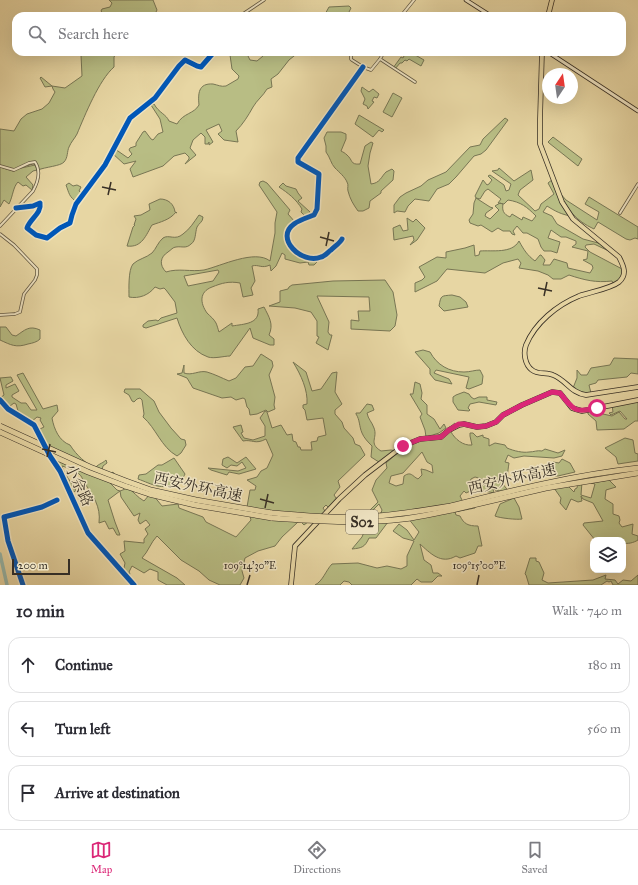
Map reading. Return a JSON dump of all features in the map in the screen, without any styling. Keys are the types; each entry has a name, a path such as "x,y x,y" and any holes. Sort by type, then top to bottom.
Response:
{"highway":[{"name":"西安外环高速","path":"0,426 149,494 195,505 309,521 362,522 404,519 532,488 546,483 615,470 638,468"},
{"name":"西安外环高速","path":"0,432 88,472 125,484"},
{"name":"西安外环高速","path":"532,488 638,473"}],"main road":[{"path":"549,12 552,0"},
{"path":"542,56 540,144 562,202 573,219 619,257 624,265 624,274 619,282 602,290 579,296 567,302 541,321 529,338 525,349 526,362 532,370 539,373 554,375 579,394 586,395 638,387"},
{"path":"291,585 295,546 339,499 403,446 420,439 441,437 459,424 477,427 486,426 496,422 503,415 522,405 552,392 560,393 572,408 582,411 638,400"}],"street":[{"path":"246,12 264,0"},
{"path":"404,12 414,0"},
{"path":"466,0 485,12"},
{"path":"16,208 33,206 40,203 39,210 28,224 27,228 42,237 47,238 60,228 70,223 76,204 105,165 130,118 155,98 185,60 200,67 210,56"},
{"path":"352,56 351,58 363,67 371,70 380,58 415,82"},
{"path":"554,56 638,111"},
{"path":"342,239 336,246 320,258 308,258 295,252 290,246 288,234 295,223 314,215 317,209 318,174 298,162 298,158 363,67"},
{"path":"0,166 14,170 29,163 35,162 38,168 37,184 33,191 0,226"},
{"path":"620,212 638,184"},
{"path":"0,234 14,245 37,269 37,275 24,294 20,312 15,314 0,315"},
{"name":"小佘路","path":"0,400 8,409 34,425 50,456 60,471 88,533 134,585"},
{"path":"23,585 8,541 4,517 42,507 57,500"}],"green space":[{"path":"109,0 153,0 157,10 156,12 102,12 102,9 110,7 112,3"},
{"path":"349,6 351,8 349,12 326,12 329,7"},
{"path":"81,56 115,56 114,67 103,80 93,98 77,134 69,147 65,160 60,165 38,170 36,165 33,164 17,169 35,165 37,170 33,171 26,177 33,185 32,190 26,185 23,186 18,182 15,186 9,204 4,200 0,207 0,167 13,171 15,170 0,166 0,129 14,131 21,119 27,114 42,109 49,103 55,92 52,86 65,88 82,76"},
{"path":"230,56 248,56 250,60 257,61 263,56 294,56 278,74 271,79 272,87 267,89 236,131 238,142 224,140 218,134 222,131 219,124 206,130 213,142 209,145 209,142 208,144 205,144 205,137 201,133 193,140 190,148 196,155 185,164 189,157 185,153 174,156 163,166 133,177 130,169 136,161 124,164 112,153 115,149 128,158 132,154 129,150 130,148 136,146 136,143 143,132 145,131 153,140 158,134 163,132 160,119 151,105 154,104 169,121 177,124 179,120 197,108 199,105 199,93 204,85 213,84 226,86 238,79 239,76 232,69"},
{"path":"404,56 417,56 424,60 421,66 409,59 400,63 395,69 393,68 401,57 403,58"},
{"path":"41,77 52,86 45,87 40,78"},
{"path":"362,87 369,92 373,89 379,94 377,98 374,97 372,101 374,102 368,109 367,106 363,104 365,99 361,91"},
{"path":"393,93 402,98 392,117 383,112"},
{"path":"359,115 384,130 382,132 379,130 373,137 355,124"},
{"path":"505,118 508,120 486,150 481,154 474,156 449,184 437,189 429,201 415,199 408,206 405,212 397,211 394,213 394,205 400,197 421,186 428,180 446,172 470,147 480,145 483,139"},
{"path":"327,132 341,132 346,134 346,139 341,151 346,154 355,164 360,164 365,146 371,142 373,143 368,166 371,184 378,181 386,172 392,169 394,171 393,180 381,191 381,193 370,201 369,208 363,211 358,211 352,201 346,180 334,166 326,152 324,138"},
{"path":"553,137 582,159 578,166 548,142"},
{"path":"499,168 514,181 531,170 533,180 520,190 518,195 535,211 539,209 541,204 554,194 548,183 553,179 562,204 572,216 565,215 547,206 543,212 552,216 557,224 583,239 602,244 613,253 594,244 586,245 585,247 590,252 624,270 622,279 614,285 612,281 590,281 569,275 561,279 553,279 538,271 519,268 521,263 518,259 503,263 485,273 447,269 437,281 415,292 415,283 425,277 419,267 437,257 446,258 446,252 474,245 475,256 479,255 480,251 507,250 516,245 519,241 530,257 535,261 541,255 545,260 543,265 550,265 554,259 567,263 568,268 590,273 593,268 592,265 583,260 587,259 588,251 572,247 576,244 576,241 566,237 561,237 551,230 548,238 560,242 557,253 544,251 538,239 527,233 523,233 517,226 513,231 515,235 510,231 503,231 498,228 492,232 481,225 478,226 470,223 469,220 473,214 476,198 475,196 483,180 487,185 489,184 492,180 488,176 490,175 504,185 506,191 509,190 511,184 492,171 498,170","holes":["488,189 501,199 498,203 500,203 495,206 499,210 490,219 485,216 486,213 493,208 476,198 480,199","508,200 517,202 536,216 532,221 523,217 522,220 512,214 510,217 506,215 503,204"]},
{"path":"263,181 267,183 290,210 288,214 295,222 290,230 289,244 294,253 300,257 318,258 319,260 314,265 309,265 308,262 300,263 285,259 285,255 282,253 276,266 271,271 270,265 264,267 252,266 255,281 251,288 253,295 243,297 240,283 232,282 208,289 203,295 202,302 207,313 216,323 219,332 232,323 232,326 246,324 254,320 258,314 258,309 264,307 270,321 271,327 269,335 274,339 274,345 270,345 253,338 250,328 230,356 210,358 197,351 192,346 185,336 177,318 146,328 143,327 143,325 148,321 158,321 161,318 177,313 175,302 164,288 160,289 155,287 144,296 129,297 131,267 135,262 152,253 163,238 177,237 183,234 190,228 199,215 203,217 203,219 197,227 193,243 189,246 174,248 163,256 161,264 166,272 175,270 204,270 238,260 256,257 264,258 270,261 277,212 259,185 260,182","holes":["218,270 219,272 213,281 188,286 184,276"]},
{"path":"69,183 73,186 77,185 81,187 79,191 83,194 77,202 69,193 66,185"},
{"path":"283,183 286,186 296,189 302,198 298,201 310,212 308,215 309,216 306,217 301,212 302,209 297,202 279,187"},
{"path":"559,192 566,200 597,220 599,212 585,204 589,197 638,227 638,239 626,239 598,222 594,229 588,226 573,214 565,204"},
{"path":"160,199 170,202 176,212 174,215 162,222 152,225 140,243 127,246 135,225 136,219 134,216 141,215 150,210 149,204"},
{"path":"407,218 413,222 416,219 425,228 417,240 410,245 414,240 413,236 394,240 393,228 400,225 403,231 408,230"},
{"path":"385,280 393,292 397,315 395,326 390,331 351,329 351,320 359,321 358,311 370,311 369,297 317,296 329,322 328,332 332,335 328,350 316,343 319,337 317,336 317,321 311,312 295,308 269,306 280,302 280,291 288,289 292,285 333,281"},
{"path":"452,295 460,297 466,302 468,307 444,311 439,306 441,298"},
{"path":"0,327 6,327 12,335 16,336 30,328 40,330 40,339 24,345 11,345 0,340"},
{"path":"423,350 430,352 436,361 453,371 464,372 480,370 483,376 482,384 469,389 466,388 469,377 436,370 434,373 449,379 452,384 435,380 430,374 430,369 415,352"},
{"path":"261,354 272,361 273,366 269,375 275,397 275,409 268,412 266,410 250,415 245,399 243,398 236,400 231,397 222,398 193,388 187,378 177,374 182,373 184,365 184,373 190,374 207,372 229,381 236,378 245,367 253,366"},
{"path":"614,358 638,359 638,374 631,373 627,377 598,380 596,383 589,385 591,393 581,393 573,388 577,378 577,370 581,375 587,375 591,368 610,365"},
{"path":"293,362 306,372 312,391 321,389 332,373 337,372 335,392 342,404 335,410 335,414 353,438 355,444 360,446 365,455 338,481 340,487 334,495 338,501 330,509 326,505 323,508 327,514 322,520 317,515 304,525 301,522 298,522 275,546 258,551 245,558 242,571 244,578 240,585 220,585 209,580 199,571 181,560 157,536 142,558 177,578 185,585 167,585 158,580 158,572 150,569 144,573 132,566 129,572 130,574 127,578 123,573 125,563 120,554 125,551 124,541 144,543 144,539 148,534 145,529 150,525 146,520 140,524 138,520 140,513 134,516 121,497 120,491 128,488 144,501 150,494 153,495 162,506 178,504 179,508 203,517 206,522 236,537 251,520 247,507 250,490 255,490 256,486 247,480 257,477 261,471 267,468 273,455 266,439 259,442 243,441 233,427 241,425 243,432 241,433 244,438 253,440 265,436 265,426 260,418 265,411 267,412 272,428 281,425 287,435 292,434 293,441 296,442 301,450 312,450 311,442 317,441 318,437 326,435 323,418 307,420 305,410 303,408 303,405 307,404 305,388"},
{"path":"23,373 43,409 57,405 58,411 52,418 60,438 70,445 81,458 95,469 106,460 107,463 103,466 102,470 106,477 113,472 116,477 109,482 120,491 108,500 120,535 117,535 113,528 109,529 105,521 99,523 98,506 81,476 77,472 62,466 76,491 71,493 38,430 44,427 40,420 41,418 37,417 31,422 17,414 18,411 16,404 14,403 10,406 7,405 0,398 4,395 0,378 11,377 13,381 6,385 6,388 15,384 19,391 12,395 12,397 21,403 26,403 31,410 37,410 17,375"},
{"path":"415,382 420,384 422,393 421,399 427,405 427,414 434,419 440,429 444,424 446,428 439,433 426,437 420,417 422,414 410,394 413,394"},
{"path":"125,389 140,389 154,401 159,412 171,428 181,439 185,440 186,445 181,453 177,456 167,448 152,426 143,417 142,400 140,398 134,402 132,401 129,395 124,392"},
{"path":"464,392 469,394 474,399 479,397 487,397 487,400 497,402 496,405 479,402 470,404 468,408 470,410 469,411 458,410 453,402 453,397"},
{"path":"638,401 638,421 635,421 624,429 597,430 596,421 588,414 588,409 601,407 603,414 612,416 619,412 625,419 627,419 620,411 611,415 609,413 613,412 612,405"},
{"path":"367,404 372,405 374,410 367,413 375,432 375,445 381,451 396,451 382,464 371,457 372,446 363,435 356,414 360,413"},
{"path":"455,423 455,429 451,432 462,443 469,445 472,445 470,433 473,433 477,437 483,435 483,437 489,439 489,446 495,443 505,445 507,448 518,452 542,451 545,449 558,453 565,450 562,456 554,458 524,456 514,458 508,455 505,462 509,463 507,474 502,483 510,493 495,490 493,482 475,477 471,479 469,484 484,485 493,489 494,493 475,489 466,493 464,491 460,496 463,502 475,504 475,508 455,512 456,515 460,516 467,524 478,526 482,546 478,546 475,553 460,558 456,556 441,559 436,557 420,544 424,560 431,565 433,573 438,573 442,576 438,576 432,582 421,582 417,579 411,585 352,585 349,582 344,581 340,585 315,585 320,581 332,564 358,563 377,568 387,566 401,569 407,566 407,556 414,541 403,538 393,531 399,524 407,530 414,540 419,532 408,518 388,522 376,538 369,538 363,546 352,549 362,537 369,520 375,515 381,513 382,510 379,504 361,522 358,522 378,502 372,490 376,480 387,468 386,463 408,444 439,435","holes":["422,452 427,462 432,465 433,473 421,469 422,475 418,479 411,474 408,474 404,476 403,484 396,486 389,483 391,476 403,473"]},
{"path":"625,438 633,440 635,453 638,454 638,461 618,464 616,457 605,448"},
{"path":"228,457 237,463 246,457 256,469 239,474 229,472 227,475 208,468 238,471 246,468 242,462 237,466 231,465 227,468 222,465 223,459"},
{"path":"174,458 185,474 176,483 162,487 152,485 138,479 139,475 146,474 158,465 162,465"},
{"path":"562,459 570,463 575,472 555,476 552,470 553,462 559,463"},
{"path":"609,480 616,487 606,490 605,499 613,504 613,514 619,516 619,523 622,527 633,524 632,534 638,536 638,540 626,543 626,537 593,537 583,525 584,523 603,521 593,503 583,499 581,496 582,501 578,502 571,499 566,510 560,503 561,498 554,488 567,485 574,492 577,488 578,482 582,482 581,495 591,498 595,484 591,483"},
{"path":"514,498 519,507 522,519 508,519 495,516 500,504"},
{"path":"530,558 536,558 536,561 539,562 544,573 542,580 548,583 593,580 606,575 605,579 615,580 618,584 623,580 631,581 638,575 638,585 613,585 611,581 607,581 601,585 529,585 525,574"}],"waterway":[{"path":"0,554 7,585"}],"cycle path":[{"path":"16,208 33,206 40,203 38,213 27,228 36,235 47,238 60,228 70,223 76,204 105,165 130,118 155,98 185,60 201,67 211,56"},
{"path":"342,239 324,256 314,258 299,254 293,249 287,236 289,230 294,224 314,215 317,209 319,174 298,162 298,158 363,67"},
{"path":"0,400 8,409 34,425 50,456 60,471 88,533 134,585"},
{"path":"23,585 8,541 4,517 42,507 57,500"}],"route":[{"path":"403,446 420,439 441,437 459,424 477,427 486,426 496,422 503,415 522,405 552,392 560,393 572,408 577,410 582,411 597,408"}]}
